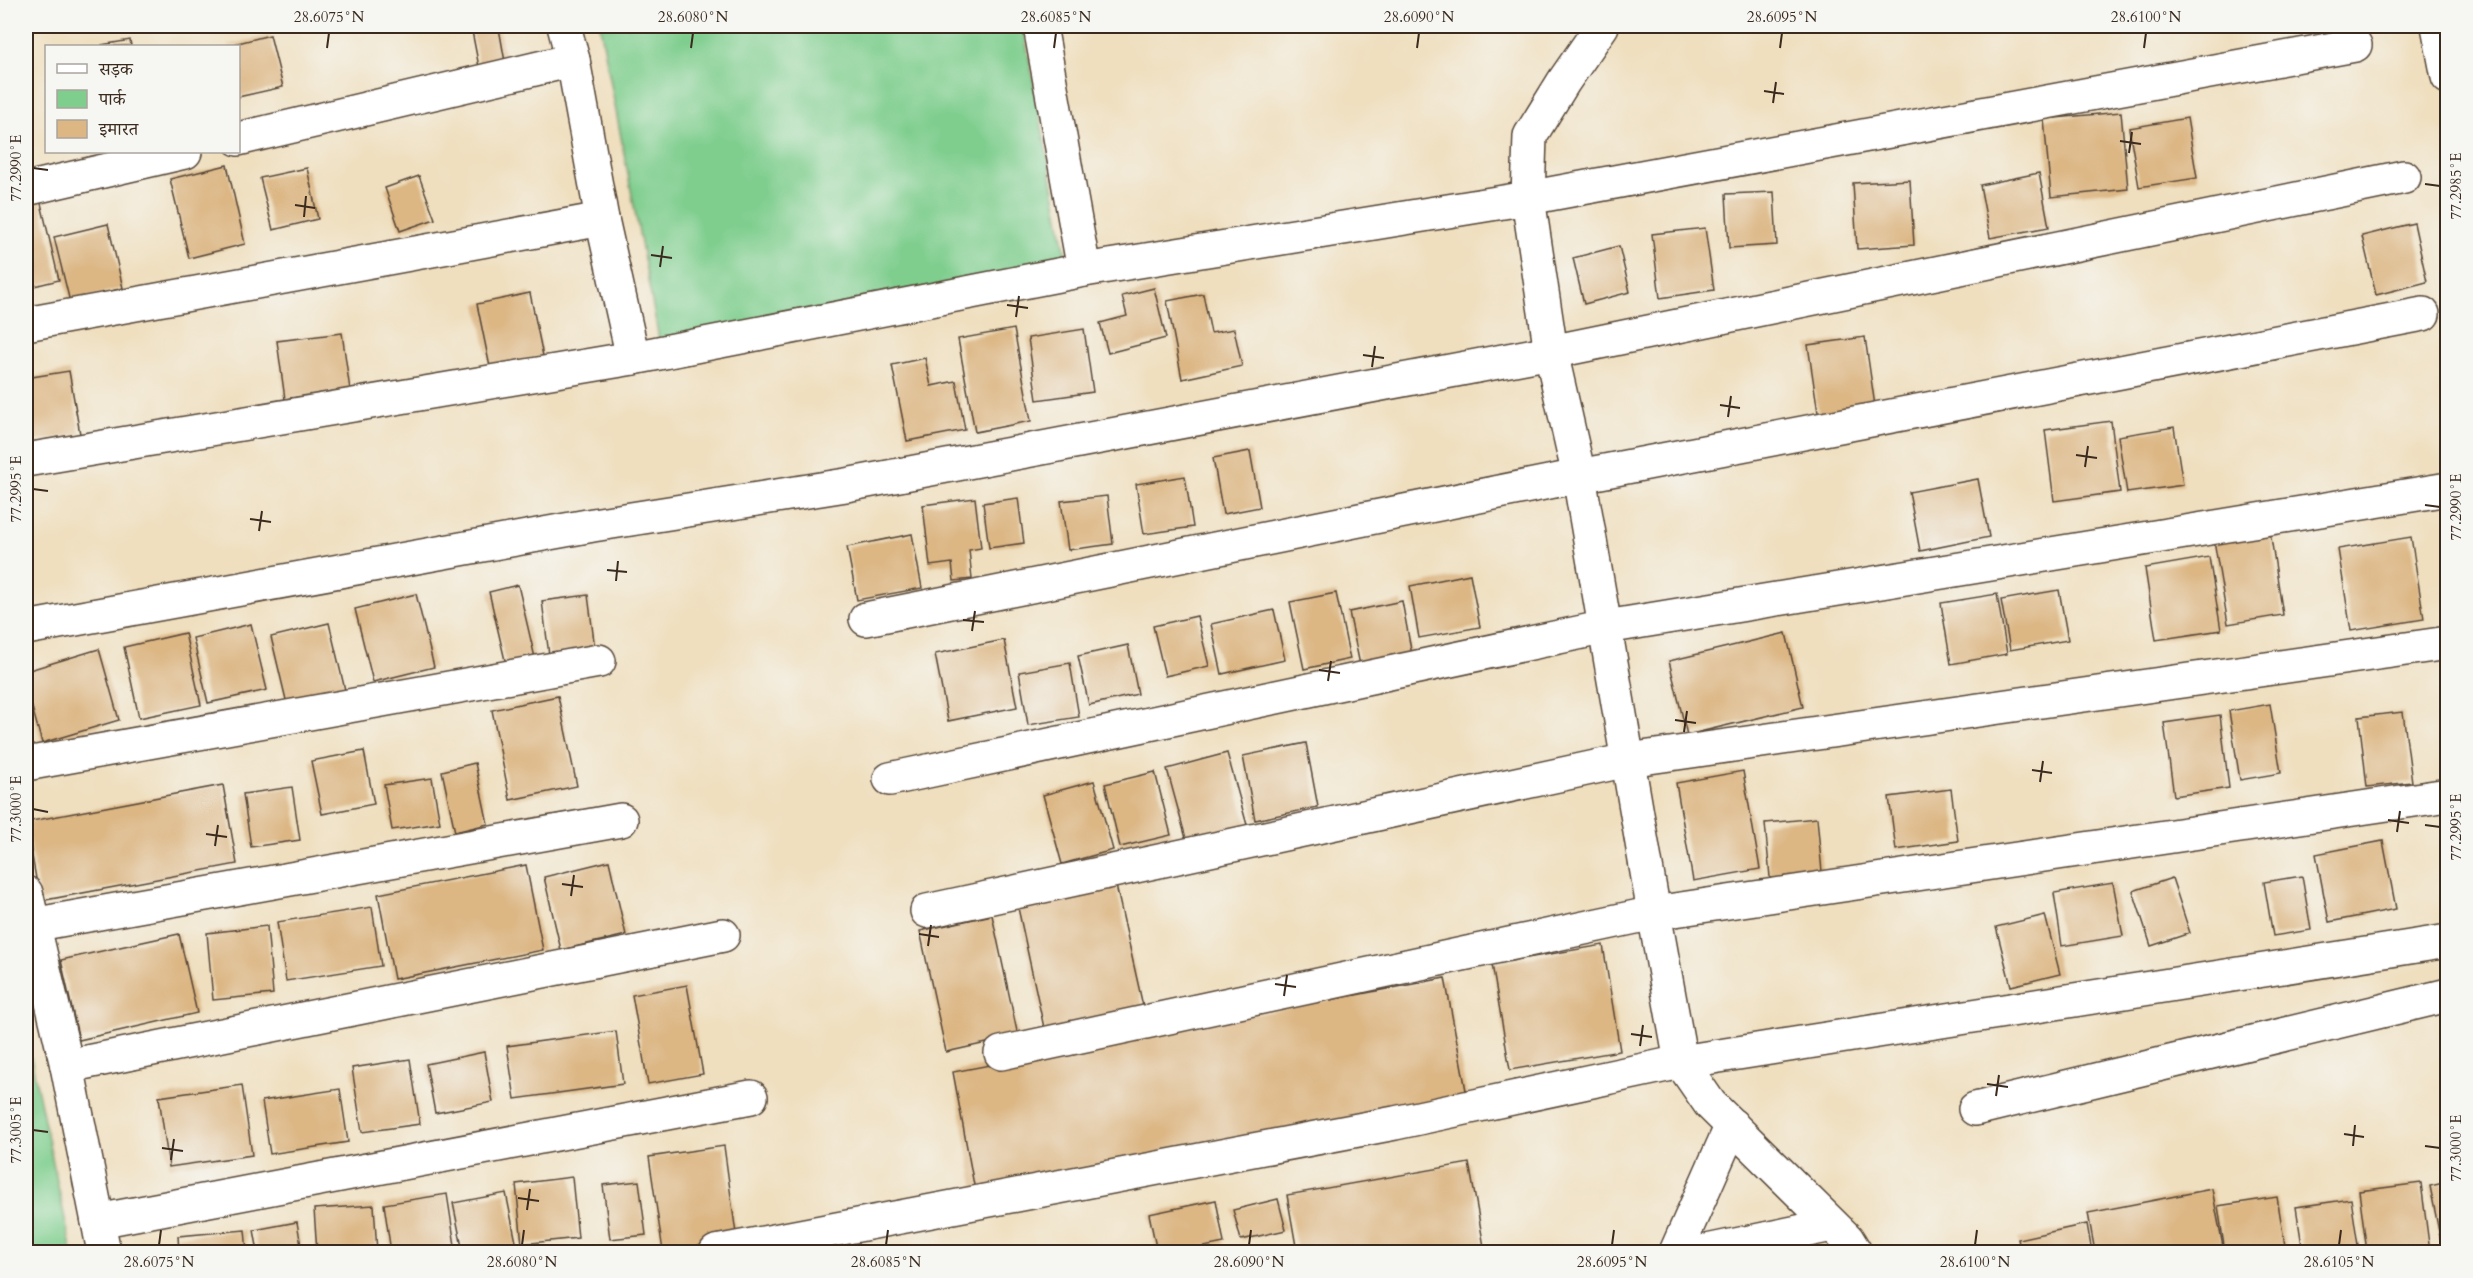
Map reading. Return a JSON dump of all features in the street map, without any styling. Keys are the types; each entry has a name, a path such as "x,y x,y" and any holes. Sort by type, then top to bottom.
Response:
{"street":[{"path":"564,26 573,60 603,219 633,358"},
{"path":"1040,26 1084,270"},
{"path":"1602,26 1530,136 1528,198 1551,352 1579,476 1654,914 1682,1062 1710,1104 1847,1239 1855,1252"},
{"path":"2438,26 2448,77"},
{"path":"26,460 633,358 1084,270 1528,198 2355,45"},
{"path":"240,139 573,60"},
{"path":"26,189 180,153"},
{"path":"26,628 593,525 846,485 1551,352 2404,177"},
{"path":"26,324 603,219"},
{"path":"866,619 1579,476 2423,314"},
{"path":"890,779 1606,627 2448,489"},
{"path":"927,911 1628,760 2448,643"},
{"path":"26,764 599,661"},
{"path":"1000,1053 1654,914 2448,795"},
{"path":"32,926 621,820"},
{"path":"26,892 32,926 67,1065 104,1252"},
{"path":"67,1065 723,935"},
{"path":"716,1252 1395,1123 1682,1062 2448,941"},
{"path":"1975,1109 2448,995"},
{"path":"98,1221 751,1097"},
{"path":"1676,1252 1732,1125"},
{"path":"1702,1252 1832,1225"}],"green space":[{"path":"600,26 1023,26 1071,282 663,360"},
{"path":"26,1035 72,1252 26,1252"}],"building":[{"path":"471,26 507,26 499,28 505,62 479,67"},
{"path":"270,35 283,87 240,97 240,45 230,45"},
{"path":"130,40 131,45 102,45"},
{"path":"2121,112 2128,189 2051,197 2044,119"},
{"path":"2187,118 2197,178 2139,187 2129,128"},
{"path":"227,165 245,244 189,258 170,179"},
{"path":"307,168 318,219 273,230 260,178"},
{"path":"2039,173 2049,227 1990,238 1980,185"},
{"path":"419,176 435,219 400,231 385,188"},
{"path":"1910,180 1914,245 1857,249 1853,183"},
{"path":"1774,192 1777,245 1729,248 1726,194"},
{"path":"40,199 59,280 26,288 26,202"},
{"path":"2414,223 2427,282 2376,295 2362,236"},
{"path":"108,224 123,288 70,302 54,237"},
{"path":"1705,228 1714,290 1660,298 1652,234"},
{"path":"1619,246 1630,292 1584,304 1573,258"},
{"path":"1154,288 1166,338 1108,353 1100,323 1127,316 1122,296"},
{"path":"530,293 543,356 490,367 477,304"},
{"path":"1203,294 1211,333 1234,329 1242,366 1182,379 1167,301"},
{"path":"1014,329 1031,421 975,432 958,339"},
{"path":"1084,329 1093,392 1037,400 1028,338"},
{"path":"342,333 350,390 285,399 277,341"},
{"path":"1865,337 1875,406 1818,413 1808,345"},
{"path":"925,358 931,386 956,381 965,430 907,441 892,365"},
{"path":"69,371 80,434 26,443 26,378"},
{"path":"2111,421 2120,492 2054,501 2045,430"},
{"path":"2174,427 2183,485 2127,493 2118,436"},
{"path":"1250,451 1260,507 1223,514 1213,458"},
{"path":"1185,476 1193,527 1144,534 1136,484"},
{"path":"1978,479 1989,537 1920,551 1909,492"},
{"path":"1107,496 1113,544 1068,550 1061,501"},
{"path":"975,498 981,548 969,550 972,579 954,581 952,563 930,566 923,505"},
{"path":"1018,498 1024,543 989,548 983,503"},
{"path":"2270,531 2283,615 2228,624 2214,540"},
{"path":"912,534 922,588 857,600 847,547"},
{"path":"2411,537 2424,619 2351,631 2338,549"},
{"path":"2209,557 2221,630 2156,640 2145,568"},
{"path":"1470,574 1480,627 1419,638 1410,586"},
{"path":"518,585 536,662 507,669 489,592"},
{"path":"2059,590 2068,640 2010,650 2001,600"},
{"path":"1336,593 1350,659 1304,669 1290,602"},
{"path":"416,594 434,667 373,682 355,609"},
{"path":"1997,594 2007,654 1951,664 1941,603"},
{"path":"588,595 595,649 549,655 542,601"},
{"path":"1402,601 1412,655 1360,665 1349,612"},
{"path":"1274,610 1285,660 1222,674 1211,624"},
{"path":"1197,616 1209,666 1165,676 1153,626"},
{"path":"329,623 345,690 287,704 271,637"},
{"path":"251,624 267,690 208,703 193,638"},
{"path":"185,633 201,705 139,718 124,647"},
{"path":"1786,633 1803,707 1687,735 1669,661"},
{"path":"1004,640 1017,707 948,721 935,654"},
{"path":"1128,645 1138,694 1089,705 1078,656"},
{"path":"99,649 119,720 42,743 26,686 26,671"},
{"path":"1070,663 1079,717 1028,725 1019,672"},
{"path":"558,696 577,786 510,800 492,710"},
{"path":"2270,704 2281,773 2240,780 2229,711"},
{"path":"2403,712 2412,782 2367,787 2359,717"},
{"path":"2220,715 2229,788 2174,796 2164,723"},
{"path":"1306,743 1318,807 1255,820 1243,756"},
{"path":"364,751 374,804 322,814 311,761"},
{"path":"1227,753 1247,825 1187,842 1167,769"},
{"path":"475,763 488,824 455,832 442,771"},
{"path":"1743,771 1760,869 1693,881 1676,783"},
{"path":"1155,772 1171,835 1120,847 1105,784"},
{"path":"432,778 440,823 392,830 384,785"},
{"path":"1094,781 1113,850 1062,864 1043,795"},
{"path":"223,785 237,864 40,901 26,822"},
{"path":"292,787 300,840 251,847 243,794"},
{"path":"1951,789 1958,841 1896,850 1889,797"},
{"path":"1817,818 1823,883 1771,888 1765,823"},
{"path":"2383,841 2396,909 2329,922 2316,854"},
{"path":"609,861 626,935 561,950 544,877"},
{"path":"526,865 543,950 394,979 378,894"},
{"path":"2302,876 2311,930 2273,936 2264,882"},
{"path":"2172,878 2190,933 2151,946 2133,891"},
{"path":"1115,881 1145,1015 1046,1037 1017,903"},
{"path":"2113,883 2123,936 2062,946 2054,893"},
{"path":"372,907 381,966 286,981 277,922"},
{"path":"992,915 1018,1036 946,1052 920,931"},
{"path":"2045,915 2060,974 2011,986 1996,927"},
{"path":"267,926 273,994 213,1000 207,933"},
{"path":"179,934 197,1013 79,1040 61,960"},
{"path":"1603,945 1620,1051 1510,1070 1492,964"},
{"path":"1445,978 1468,1101 976,1196 953,1072"},
{"path":"687,985 703,1074 648,1084 632,995"},
{"path":"616,1031 623,1084 515,1099 507,1046"},
{"path":"484,1052 493,1102 435,1113 426,1064"},
{"path":"410,1059 420,1124 362,1132 352,1068"},
{"path":"242,1085 252,1155 169,1167 159,1097"},
{"path":"340,1089 348,1142 270,1154 262,1101"},
{"path":"724,1146 737,1241 663,1251 649,1157"},
{"path":"1469,1163 1485,1252 1297,1252 1287,1195"},
{"path":"572,1177 578,1238 522,1244 516,1184"},
{"path":"639,1181 646,1235 610,1239 603,1185"},
{"path":"2448,1182 2448,1252 2443,1252 2430,1186"},
{"path":"2421,1183 2430,1252 2367,1252 2359,1191"},
{"path":"2212,1189 2224,1252 2095,1252 2088,1213"},
{"path":"506,1193 518,1252 463,1252 453,1203"},
{"path":"447,1194 456,1252 391,1252 384,1204"},
{"path":"2277,1197 2286,1252 2225,1252 2218,1206"},
{"path":"1278,1199 1286,1230 1241,1240 1233,1210"},
{"path":"2351,1199 2359,1252 2303,1252 2296,1207"},
{"path":"1216,1200 1224,1243 1180,1252 1157,1252 1149,1214"},
{"path":"374,1205 377,1252 317,1252 314,1209"},
{"path":"297,1222 302,1252 258,1252 254,1230"},
{"path":"2087,1224 2092,1252 2021,1252 2018,1239"},
{"path":"245,1230 247,1252 179,1252 178,1236"},
{"path":"1272,1248 1272,1252 1243,1251"}]}
